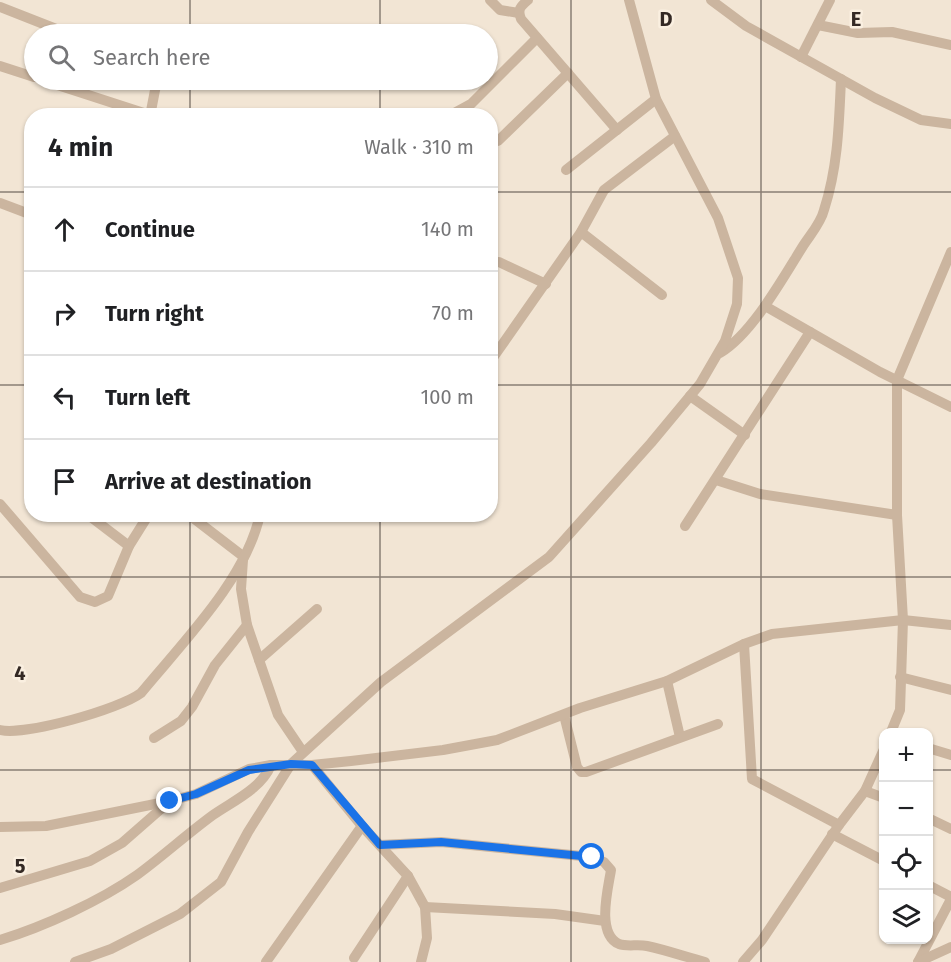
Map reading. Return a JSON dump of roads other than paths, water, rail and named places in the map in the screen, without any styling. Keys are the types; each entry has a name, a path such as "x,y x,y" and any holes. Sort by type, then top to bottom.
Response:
{"street":[{"path":"490,0 500,10 519,13"},
{"path":"528,0 521,7 519,13 521,19 616,130"},
{"path":"75,962 111,949 180,914 222,882 248,832 291,764 381,682 549,557 700,384 717,355 725,341 736,304 738,278 718,218 656,99 630,0"},
{"path":"711,0 746,26 841,79 921,120 951,124"},
{"path":"801,57 830,0"},
{"path":"0,7 43,24"},
{"path":"818,25 858,33 892,32 951,45"},
{"path":"498,78 537,38"},
{"path":"0,66 24,74"},
{"path":"498,141 568,73"},
{"path":"717,355 729,348 765,306 823,214 833,179 838,147 841,79"},
{"path":"73,90 128,108"},
{"path":"151,108 155,90"},
{"path":"465,108 486,90"},
{"path":"567,170 656,99"},
{"path":"498,347 546,284 581,232 604,190 675,136"},
{"path":"0,202 24,212"},
{"path":"581,232 663,295"},
{"path":"893,728 900,710 903,620 897,515 897,380 951,252"},
{"path":"499,262 546,284"},
{"path":"765,306 897,380 951,407"},
{"path":"685,526 810,332"},
{"path":"690,396 745,435"},
{"path":"716,480 760,494 897,515"},
{"path":"0,504 80,597 95,602 108,596 129,546 144,522"},
{"path":"98,522 129,546"},
{"path":"199,522 244,556"},
{"path":"0,730 15,732 71,719 133,699 141,693 222,595 253,542 258,522"},
{"path":"244,556 241,589 247,625 278,715 303,752"},
{"path":"258,660 317,609"},
{"path":"0,827 46,826 170,801 196,794 249,770 272,765 312,765 443,750 497,740 564,714 667,681 744,644 772,634 903,620 951,625"},
{"path":"154,738 182,721 215,665 247,625"},
{"path":"744,644 752,779 839,825"},
{"path":"900,677 951,690"},
{"path":"667,681 680,737"},
{"path":"564,714 577,767 581,772 609,765 718,723"},
{"path":"933,750 951,755"},
{"path":"743,962 784,909 832,834 865,790 879,760"},
{"path":"0,940 87,903 135,876 250,790 267,776 272,765"},
{"path":"312,765 408,876 426,907 427,938 421,962"},
{"path":"865,790 879,796"},
{"path":"0,888 90,861 122,843 170,801"},
{"path":"933,820 951,829"},
{"path":"266,962 363,826"},
{"path":"832,834 879,858"},
{"path":"380,845 441,842 592,857 604,862 611,870 605,921 609,935 619,944 645,945 705,962"},
{"path":"354,958 408,876"},
{"path":"918,962 951,898 933,888"},
{"path":"426,907 555,914 605,921"},
{"path":"918,962 951,947"}]}
